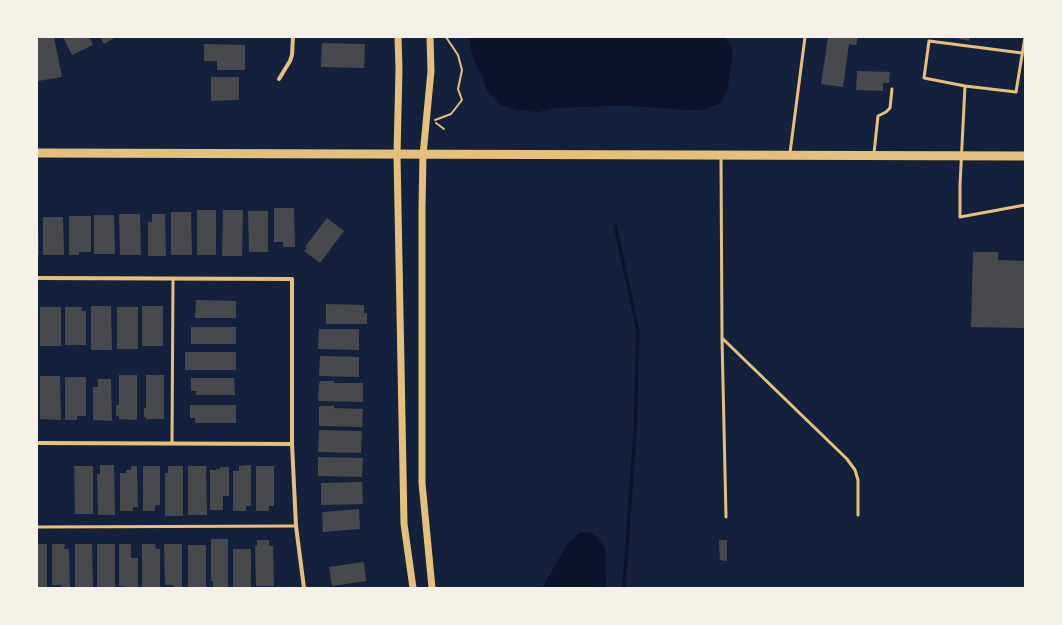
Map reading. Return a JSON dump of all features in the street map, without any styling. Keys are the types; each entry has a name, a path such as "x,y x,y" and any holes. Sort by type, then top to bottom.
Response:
{"main road":[{"path":"37,153 1025,156"}],"street":[{"path":"279,79 292,55 293,37"},
{"path":"398,37 399,69 397,155 404,524 413,588"},
{"path":"430,37 431,71 423,155 422,209 422,483 432,588"},
{"path":"37,278 292,279 292,444 296,526 304,588"},
{"path":"37,443 292,444"}],"lane":[{"path":"790,155 805,37"},
{"path":"1022,53 929,41 924,78 965,86 1016,92 1025,37"},
{"path":"965,86 960,185 960,217 1025,205"},
{"path":"874,155 878,116 890,108 892,89"},
{"path":"721,155 722,338 726,517"},
{"path":"172,443 173,279"},
{"path":"722,338 847,459 855,470 858,480 858,515"},
{"path":"37,527 296,526"}],"path":[{"path":"444,129 433,121 451,114 462,100 458,89 462,70 458,55 446,37"}],"water":[{"path":"469,37 725,37 733,51 728,88 721,103 703,110 606,106 556,108 538,112 516,110 501,105 487,91 482,75 476,66"},
{"path":"580,532 593,533 605,547 606,588 542,588 567,545"}],"building":[{"path":"54,37 62,77 38,81 37,39"},
{"path":"63,37 89,37 93,45 72,55"},
{"path":"100,37 116,37 104,44"},
{"path":"828,37 858,37 856,45 849,44 843,87 821,84"},
{"path":"951,37 970,37 969,41"},
{"path":"322,43 365,44 364,68 321,67"},
{"path":"204,44 245,45 245,70 217,70 217,61 204,61"},
{"path":"857,71 890,72 889,83 883,83 883,91 856,90"},
{"path":"211,77 239,77 239,100 211,101"},
{"path":"274,208 294,208 295,247 283,247 283,242 274,242"},
{"path":"197,210 216,210 216,255 197,255"},
{"path":"223,210 243,210 242,256 222,256"},
{"path":"248,211 268,211 268,252 249,252"},
{"path":"171,212 191,212 192,255 171,255"},
{"path":"119,214 140,214 141,255 120,255"},
{"path":"152,214 165,214 166,256 148,256 148,222 152,222"},
{"path":"94,215 114,215 115,254 94,254"},
{"path":"69,216 91,216 91,252 79,252 79,255 69,255"},
{"path":"43,217 63,217 64,255 43,255"},
{"path":"327,218 344,231 320,263 304,251 307,248 305,247"},
{"path":"38,227 39,255 37,255"},
{"path":"973,252 998,252 998,260 1025,261 1025,328 971,327"},
{"path":"196,300 236,301 236,318 195,318"},
{"path":"326,304 364,305 364,313 367,313 367,324 326,324"},
{"path":"91,306 111,306 112,350 91,350"},
{"path":"142,306 163,306 163,346 142,346"},
{"path":"40,307 61,307 61,346 40,346"},
{"path":"65,307 82,307 82,311 86,311 86,345 65,345"},
{"path":"117,307 138,307 138,349 117,349"},
{"path":"191,327 236,327 236,344 191,344"},
{"path":"319,329 359,329 359,350 318,349"},
{"path":"185,352 236,352 236,370 185,370"},
{"path":"320,356 359,357 359,377 319,376"},
{"path":"119,375 137,375 137,420 119,419 119,416 116,416 116,405 119,405"},
{"path":"146,375 164,375 164,419 146,419 146,417 144,417 144,408 146,408"},
{"path":"40,376 60,376 61,420 40,419"},
{"path":"65,377 86,377 86,416 77,416 77,420 65,420"},
{"path":"191,378 234,378 235,395 196,395 196,391 191,391"},
{"path":"98,379 111,379 112,421 93,420 93,387 98,387"},
{"path":"320,381 334,381 334,383 363,383 363,402 318,401"},
{"path":"190,405 236,405 236,423 195,423 195,418 190,418"},
{"path":"319,406 363,409 362,427 319,426"},
{"path":"319,430 362,431 361,453 318,452"},
{"path":"318,457 363,458 362,477 318,476"},
{"path":"100,465 114,465 115,515 98,515 97,474 100,474"},
{"path":"251,465 251,506 246,506 246,511 233,511 233,471 239,471 239,466"},
{"path":"74,466 93,466 93,514 75,514"},
{"path":"131,466 137,466 138,507 133,507 133,511 120,511 120,473 126,473 126,470 131,470"},
{"path":"143,466 160,466 160,505 155,506 155,511 143,511"},
{"path":"168,466 183,466 183,516 165,516 165,473 168,473"},
{"path":"188,466 206,466 207,515 188,515"},
{"path":"256,466 274,466 274,506 269,506 269,511 256,511"},
{"path":"220,467 229,467 229,496 223,496 223,510 210,510 210,470 220,469"},
{"path":"362,482 363,504 321,505 321,483"},
{"path":"359,509 360,529 323,532 322,512"},
{"path":"211,539 228,539 228,588 213,588 213,581 211,581"},
{"path":"257,540 269,540 269,546 273,546 274,586 256,586 255,546 257,546"},
{"path":"719,540 727,540 727,561 720,560"},
{"path":"37,544 47,544 47,588 37,588"},
{"path":"52,544 65,544 64,549 69,549 70,588 61,588 61,585 52,585"},
{"path":"75,544 92,544 93,588 75,588"},
{"path":"97,544 115,544 115,588 97,588"},
{"path":"119,544 131,544 131,558 138,558 138,588 119,586"},
{"path":"142,544 155,544 156,549 160,549 160,588 142,588"},
{"path":"164,544 182,544 182,588 174,588 173,585 165,585"},
{"path":"188,545 206,545 206,588 188,588"},
{"path":"233,549 251,549 251,588 233,587"},
{"path":"364,562 366,581 332,586 329,567"}],"waterway":[{"path":"615,225 638,331 635,431 624,588"}]}
